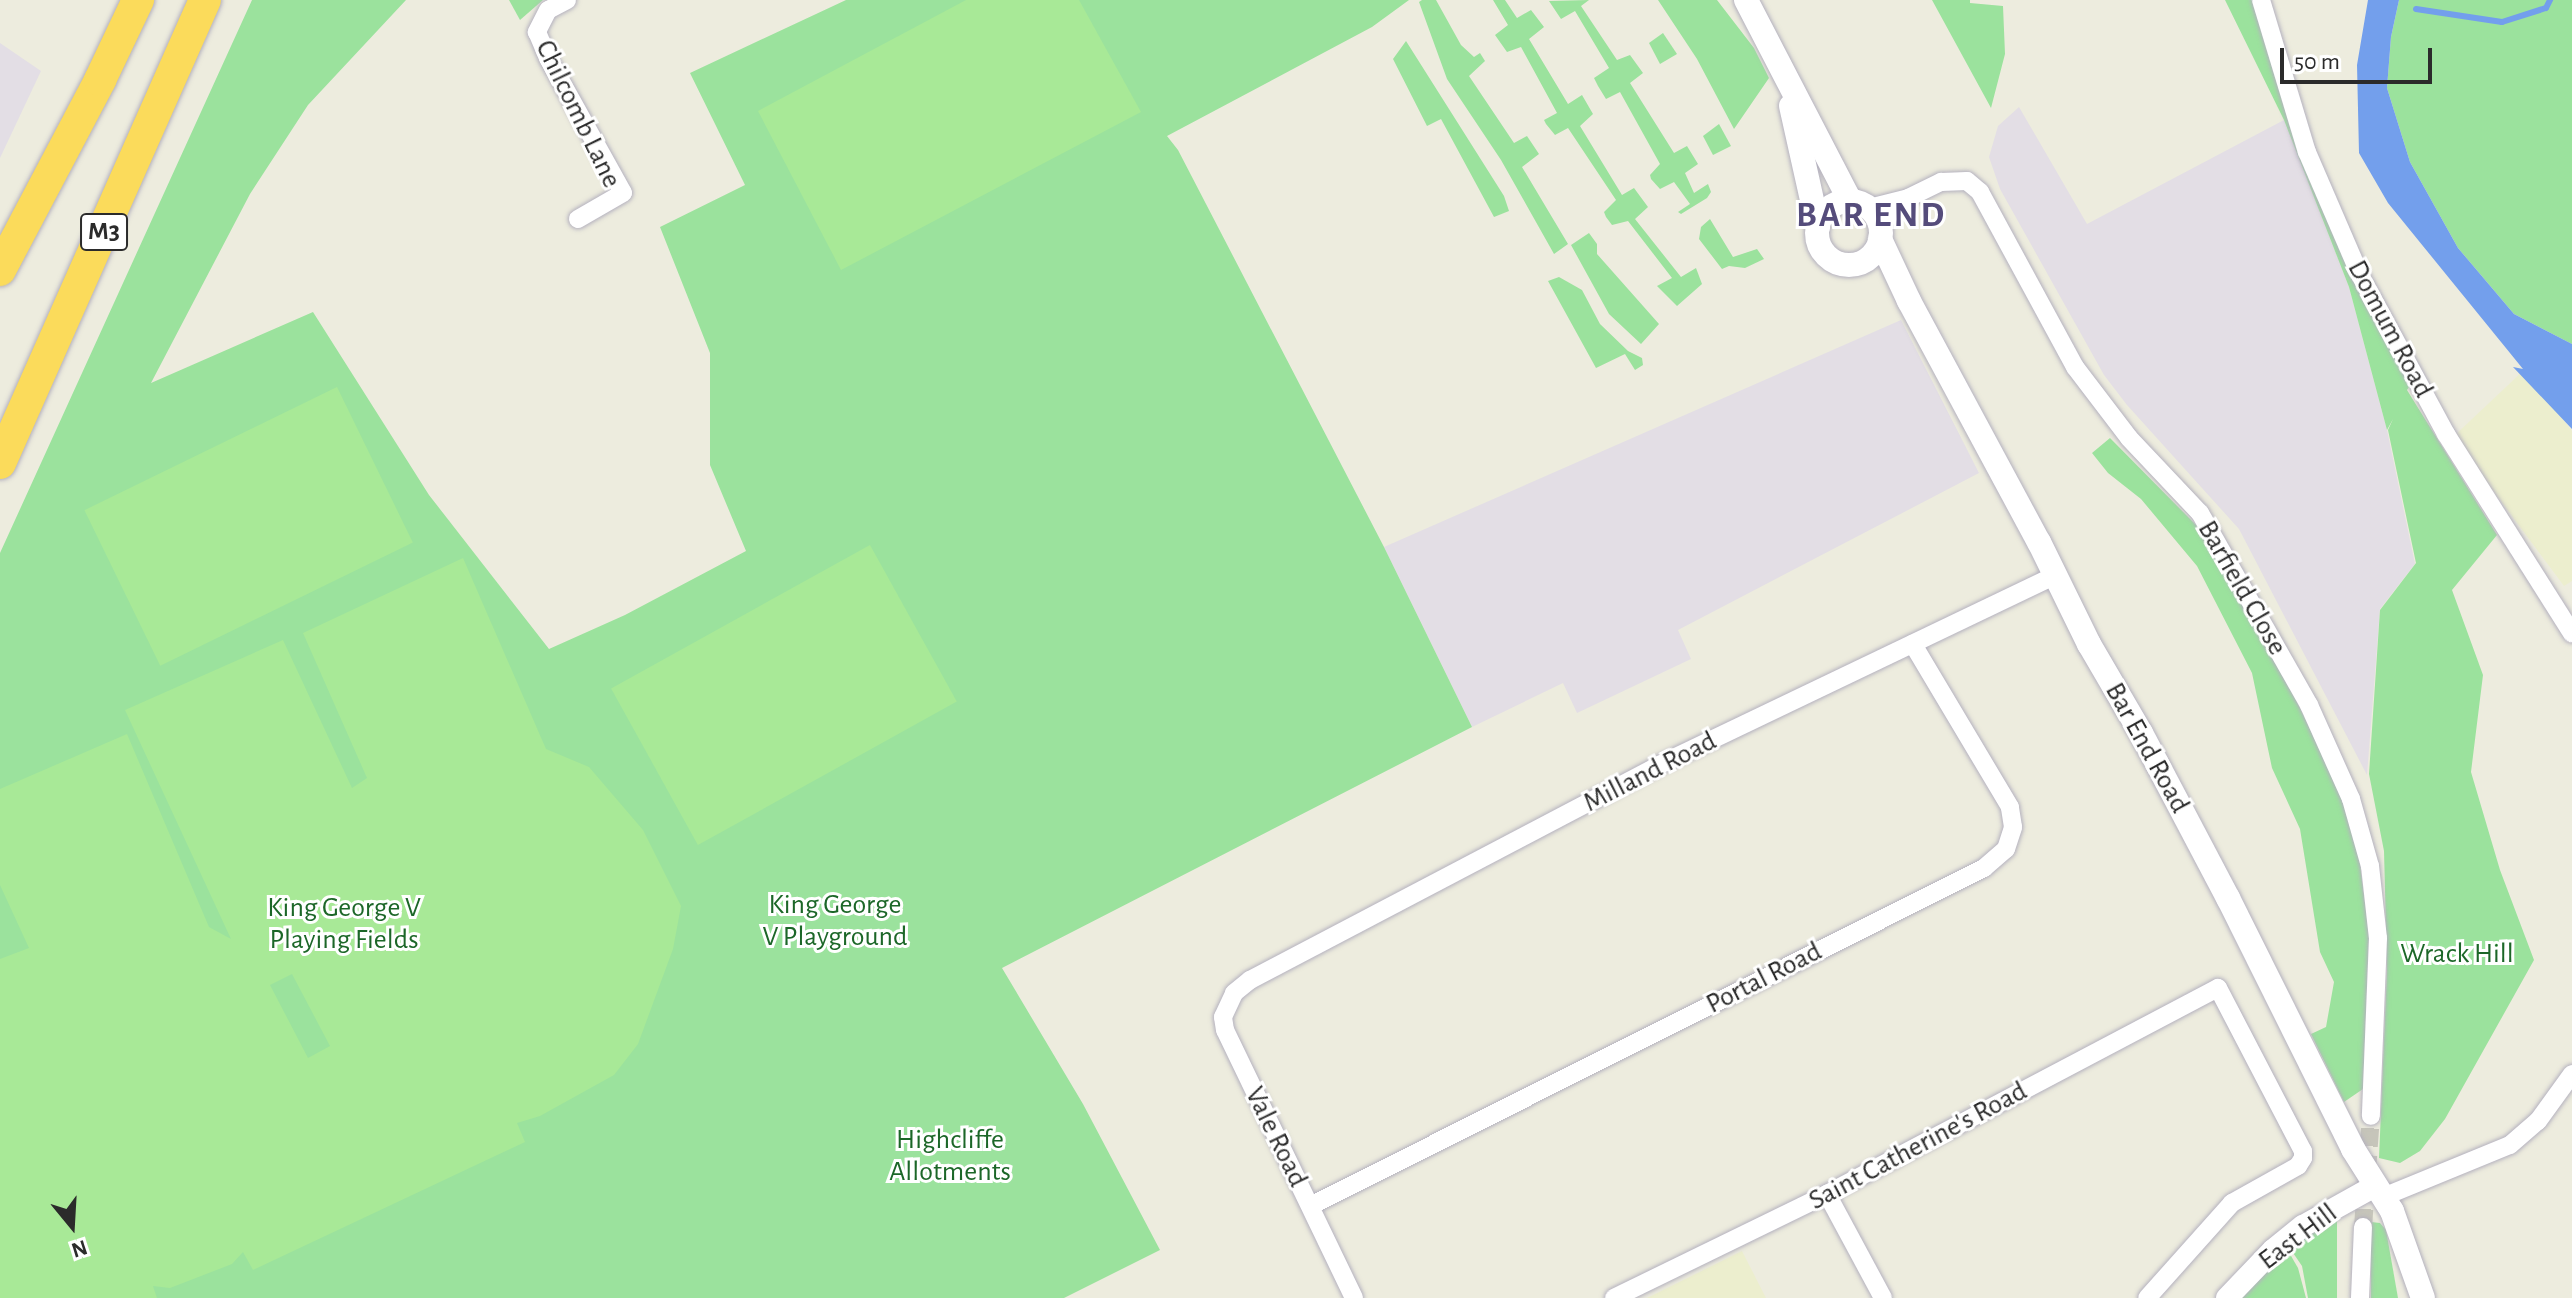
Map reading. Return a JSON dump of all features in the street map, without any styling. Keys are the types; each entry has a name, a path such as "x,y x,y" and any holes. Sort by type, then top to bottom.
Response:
{"highway":[{"path":"0,270 100,80 138,0"},
{"name":"M3","path":"0,463 205,0"}],"main road":[{"name":"Bar End Road","path":"1746,0 1788,80 1870,218 1909,301 2092,650 2141,733 2228,898 2353,1149 2400,1226 2423,1298"},
{"name":"Bar End Road","path":"1788,80 1800,158 1818,227"},
{"path":"1833,206 1870,218 1872,255 1857,264 1840,263 1827,256 1820,246 1818,227 1833,206"},
{"name":"Bar End Road","path":"1857,264 1909,301"}],"street":[{"name":"Chilcomb Lane","path":"567,0 548,10 537,32 548,58 623,193 578,219"},
{"name":"Domum Road","path":"2261,0 2307,152 2360,275 2446,434 2572,633"},
{"name":"Barfield Close","path":"1870,218 1930,185 1956,179 1967,181 1980,192 2075,367 2129,438 2200,513 2309,705 2351,799 2370,866 2378,938 2371,1116"},
{"name":"Milland Road","path":"1250,980 1655,767 2055,575"},
{"name":"Portal Road","path":"1310,1206 1984,868 2006,849 2013,827 2010,807 1913,644"},
{"name":"Vale Road","path":"1250,980 1234,993 1227,1005 1225,1030 1354,1298"},
{"name":"Saint Catherine's Road","path":"1614,1298 1827,1194 2218,988 2303,1151 2303,1158 2298,1166 2232,1203 2147,1298"},
{"path":"2379,1191 2510,1145 2538,1121 2572,1074"},
{"name":"East Hill","path":"2227,1298 2273,1250 2303,1226 2379,1191"},
{"path":"1827,1194 1883,1298"},
{"path":"2360,1298 2363,1227"}],"shaded area":[{"path":"0,43 41,71 0,158"},
{"path":"2019,107 2087,224 2284,120 2349,287 2387,430 2415,564 2380,609 2367,775 2239,529 2127,405 2104,375 2000,189 1989,157 1998,126"},
{"path":"1901,320 1979,473 1678,630 1691,659 1577,713 1563,683 1472,727 1384,547"},
{"path":"2524,370 2572,431 2572,581 2564,586 2453,437"},
{"path":"1742,1251 1766,1298 1647,1298"}],"green space":[{"name":"King George V Playing Fields","path":"252,0 406,0 308,105 250,194 151,383 313,312 429,495 549,649 625,615 746,551 710,465 710,353 660,227 745,185 690,73 846,0 1409,0 1372,27 1167,136 1178,150 1384,547 1472,727 1002,968 1083,1104 1160,1250 1064,1298 0,1298 0,553"},
{"path":"509,0 543,0 520,20"},
{"path":"966,0 1079,0 1141,112 841,270 758,111"},
{"path":"1436,0 1461,45 1474,57 1480,53 1485,61 1469,76 1514,143 1527,136 1539,154 1522,167 1568,244 1554,254 1501,160 1447,79 1419,2"},
{"path":"1493,0 1505,0 1517,18 1531,10 1544,27 1529,39 1568,104 1582,95 1593,114 1580,126 1622,195 1634,188 1648,207 1635,219 1681,277 1696,268 1702,284 1677,306 1657,286 1672,278 1628,221 1612,225 1606,217 1604,212 1616,200 1568,128 1555,135 1546,124 1544,120 1557,113 1521,47 1507,52 1495,35 1508,25"},
{"path":"1589,0 1581,6 1617,60 1630,55 1643,73 1630,83 1674,153 1687,146 1698,164 1685,173 1694,193 1708,184 1711,192 1707,198 1681,214 1678,212 1690,204 1674,182 1660,189 1651,179 1650,175 1660,164 1620,92 1606,99 1598,86 1594,78 1609,68 1575,11 1561,19 1549,1"},
{"path":"1658,0 1717,0 1754,48 1769,78 1734,129 1697,59"},
{"path":"1932,0 1970,0 1970,3 2003,6 2005,54 1991,108"},
{"name":"Wrack Hill","path":"2225,0 2255,0 2267,46 2415,379 2407,390 2497,535 2452,590 2483,675 2471,772 2500,870 2534,960 2445,1119 2420,1151 2400,1163 2379,1158 2387,970 2384,851 2369,774 2380,610 2416,563 2388,430 2393,419 2387,430 2349,287 2284,120"},
{"path":"2399,0 2572,0 2572,344 2514,314 2458,248 2410,162 2387,88 2391,37"},
{"path":"1663,33 1677,54 1660,64 1649,43"},
{"path":"1406,41 1504,196 1509,211 1494,217 1441,119 1427,126 1393,59"},
{"path":"1719,124 1731,146 1713,155 1703,136"},
{"path":"1710,219 1733,257 1757,249 1764,259 1745,268 1729,266 1722,269 1699,239 1701,227"},
{"path":"1589,233 1597,244 1597,254 1659,324 1641,344 1609,314 1571,245"},
{"path":"1559,277 1582,290 1600,324 1628,351 1642,358 1643,365 1635,370 1625,354 1596,368 1548,281"},
{"path":"337,387 413,542 160,666 84,510"},
{"path":"2110,438 2199,528 2296,700 2341,794 2359,857 2369,934 2363,1089 2344,1102 2311,1034 2326,1027 2334,982 2320,952 2300,829 2272,768 2252,673 2197,566 2141,499 2108,473 2092,453"},
{"path":"870,545 957,702 698,845 611,689"},
{"path":"463,558 546,749 589,767 643,830 681,906 673,949 638,1044 614,1075 540,1116 517,1123 525,1142 253,1270 243,1252 232,1264 170,1288 153,1286 157,1298 0,1298 0,959 29,948 0,885 0,789 127,734 209,927 231,939 125,710 283,640 352,788 367,778 303,633","holes":["292,974 330,1046 308,1058 270,985"]},
{"path":"2337,1217 2337,1298 2308,1298 2302,1266 2287,1244"},
{"path":"2371,1222 2380,1223 2386,1230 2398,1298 2371,1298"},
{"path":"2287,1249 2298,1268 2306,1298 2238,1298"}],"water":[{"path":"2368,0 2399,0 2391,37 2387,88 2410,162 2458,248 2514,314 2572,344 2572,429 2513,367 2523,369 2388,203 2359,153 2357,65"}],"waterway":[{"path":"2416,9 2502,22 2546,8 2550,0"}],"tunnel":[{"path":"2363,1227 2371,1116"}],"district":[{"name":"BAR END","path":"1871,216"}],"park label":[{"name":"King George V Playground","path":"835,921"},
{"name":"Highcliffe Allotments","path":"950,1156"}]}
